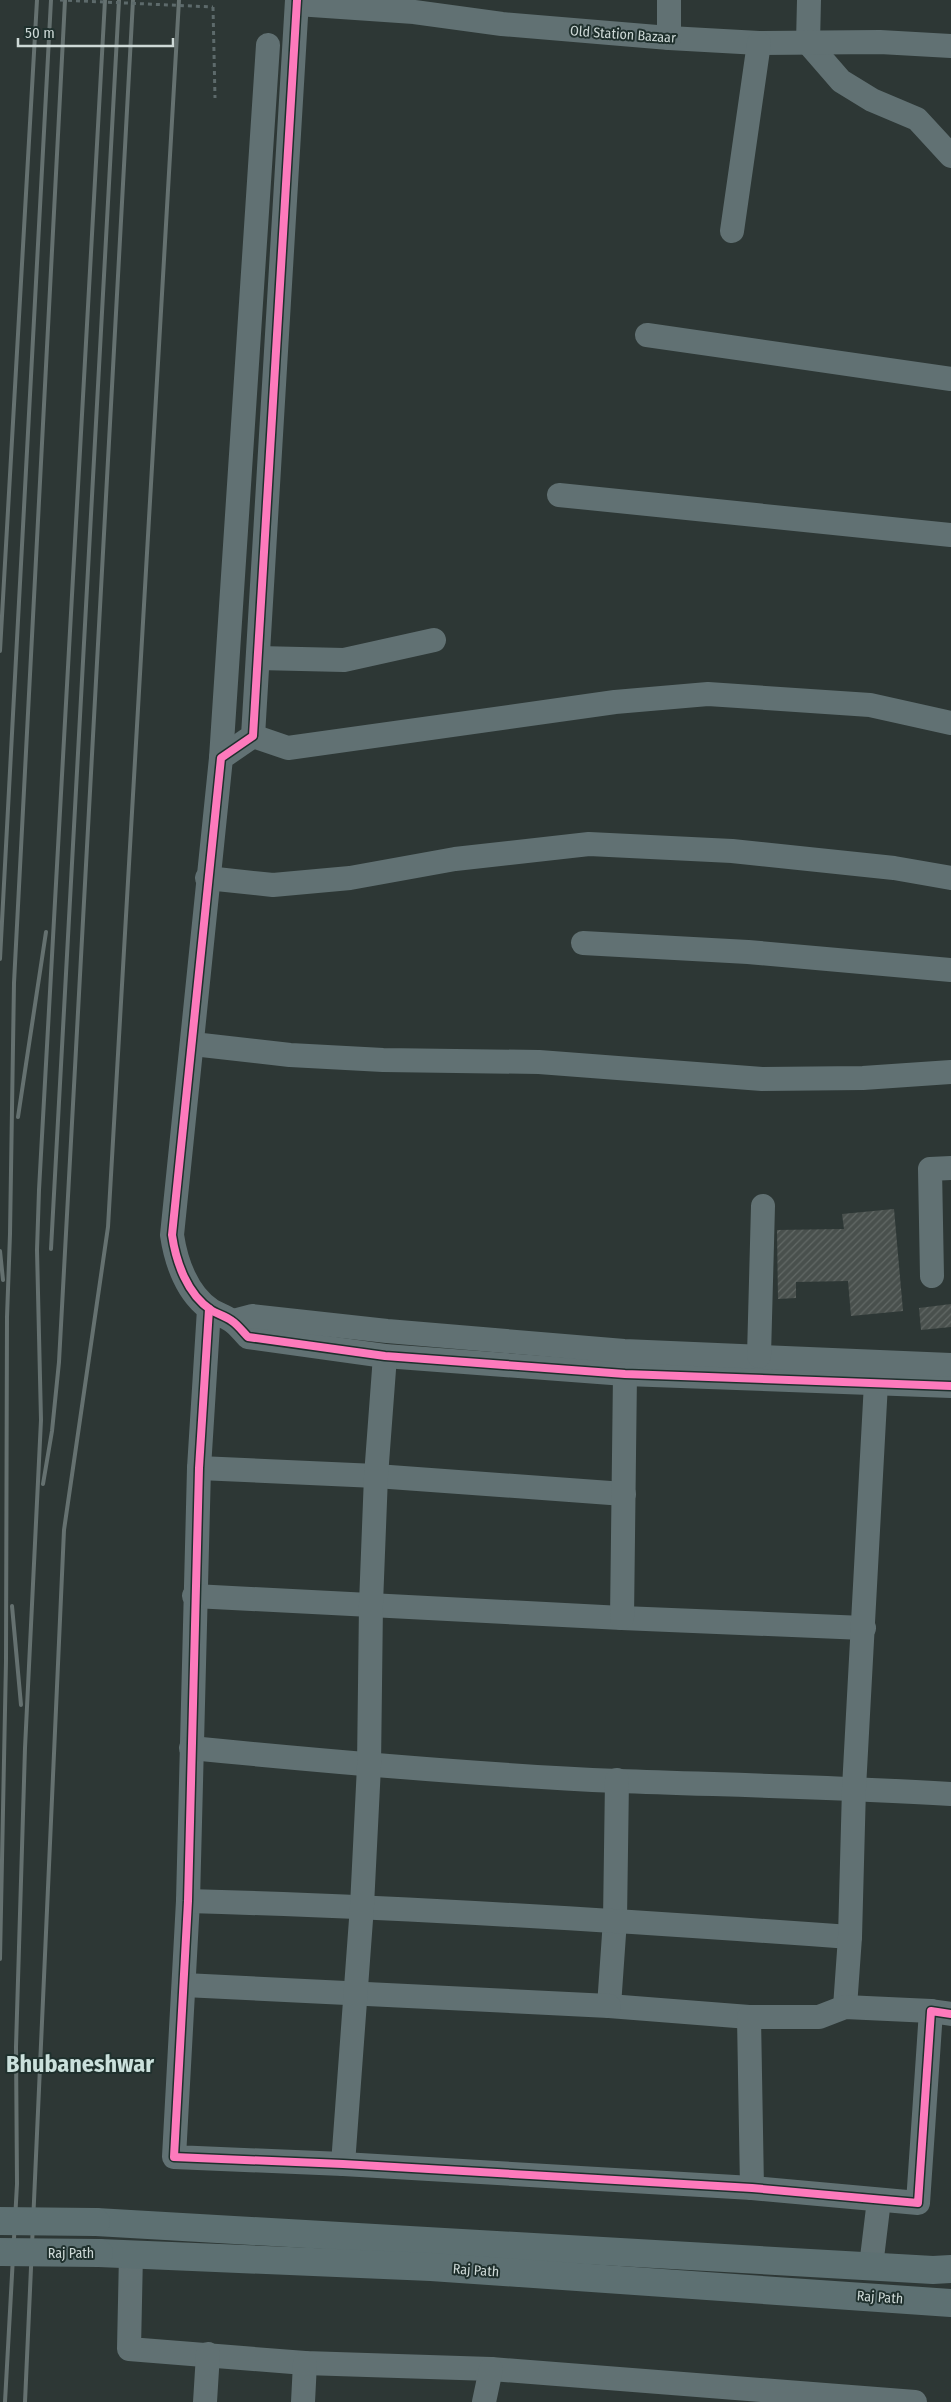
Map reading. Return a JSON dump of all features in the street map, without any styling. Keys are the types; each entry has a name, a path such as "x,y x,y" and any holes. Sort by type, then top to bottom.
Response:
{"main road":[{"name":"Raj Path","path":"0,2220 96,2222 871,2266 945,2265"},
{"name":"Raj Path","path":"0,2252 132,2254 431,2267 938,2302"},
{"path":"938,2302 951,2320"}],"street":[{"path":"669,0 669,38"},
{"path":"809,0 808,43 841,81 872,100 917,119 951,156"},
{"path":"253,736 297,2"},
{"name":"Old Station Bazaar","path":"297,2 414,6 502,24 669,38 759,43 880,42 951,46"},
{"path":"732,231 759,43"},
{"path":"268,45 221,758 207,878 193,1044 172,1235 175,1257 184,1278 194,1294 209,1309 233,1321 248,1337 385,1356 625,1374 951,1386"},
{"path":"647,335 951,379"},
{"path":"559,495 951,534"},
{"path":"258,658 344,660 434,640"},
{"path":"253,736 288,748 615,702 708,694 870,705 951,723"},
{"path":"221,758 253,736"},
{"path":"207,878 273,885 350,878 456,859 589,844 732,851 894,868 951,878"},
{"path":"583,943 748,952 951,970"},
{"path":"193,1044 308,1056 383,1060 539,1062 762,1079 863,1078 951,1072"},
{"path":"932,1276 930,1168 951,1168"},
{"path":"759,1356 763,1206"},
{"path":"184,1985 357,1992 609,2006 749,2017 819,2017 845,2007 941,2013 918,2203 752,2188 343,2164 174,2157 188,1901 194,1596 199,1468 209,1309"},
{"path":"233,1321 252,1316 387,1331 624,1351 951,1365"},
{"path":"343,2164 362,1906 369,1766 371,1604 376,1476 385,1356"},
{"path":"622,1618 625,1374"},
{"path":"845,2007 850,1937 854,1788 876,1383"},
{"path":"199,1468 376,1476 624,1494"},
{"path":"194,1596 622,1618 864,1628"},
{"path":"191,1748 369,1766 617,1780 854,1788 951,1794"},
{"path":"609,2006 615,1920 617,1780"},
{"path":"188,1901 362,1906 615,1920 850,1937"},
{"path":"749,2017 752,2188"},
{"path":"871,2266 879,2200"},
{"path":"132,2254 129,2348 305,2363 491,2369 915,2402"},
{"path":"205,2402 208,2354"},
{"path":"303,2402 305,2363"},
{"path":"484,2402 491,2369"}],"path":[{"path":"60,0 213,7 215,98"}],"building":[{"path":"894,1209 903,1311 851,1316 848,1281 796,1282 796,1298 778,1299 777,1230 844,1229 842,1214"},
{"path":"951,1304 951,1327 921,1330 919,1308"}],"railway":[{"path":"0,651 37,0"},
{"path":"0,959 51,0"},
{"path":"0,1959 6,1661 7,1317 14,983 65,0"},
{"path":"5,2402 17,2184 16,2047 25,1748 41,1420 37,1250 39,1190 105,0"},
{"path":"51,1249 119,0"},
{"path":"43,1484 52,1431 59,1362 133,0"},
{"path":"25,2402 64,1530 108,1227 179,0"},
{"path":"18,1117 46,932"},
{"path":"0,1251 3,1280"},
{"path":"12,1606 21,1705"}],"cycle path":[{"path":"297,0 253,736 221,758 172,1235 176,1256 184,1277 195,1295 203,1303 211,1310 234,1323 248,1337 385,1356 625,1374 951,1386"},
{"path":"209,1309 199,1468 188,1901 174,2157 343,2164 752,2188 918,2203 931,2011 951,2014"}],"district":[{"name":"Bhubaneshwar","path":"80,2064"}]}
